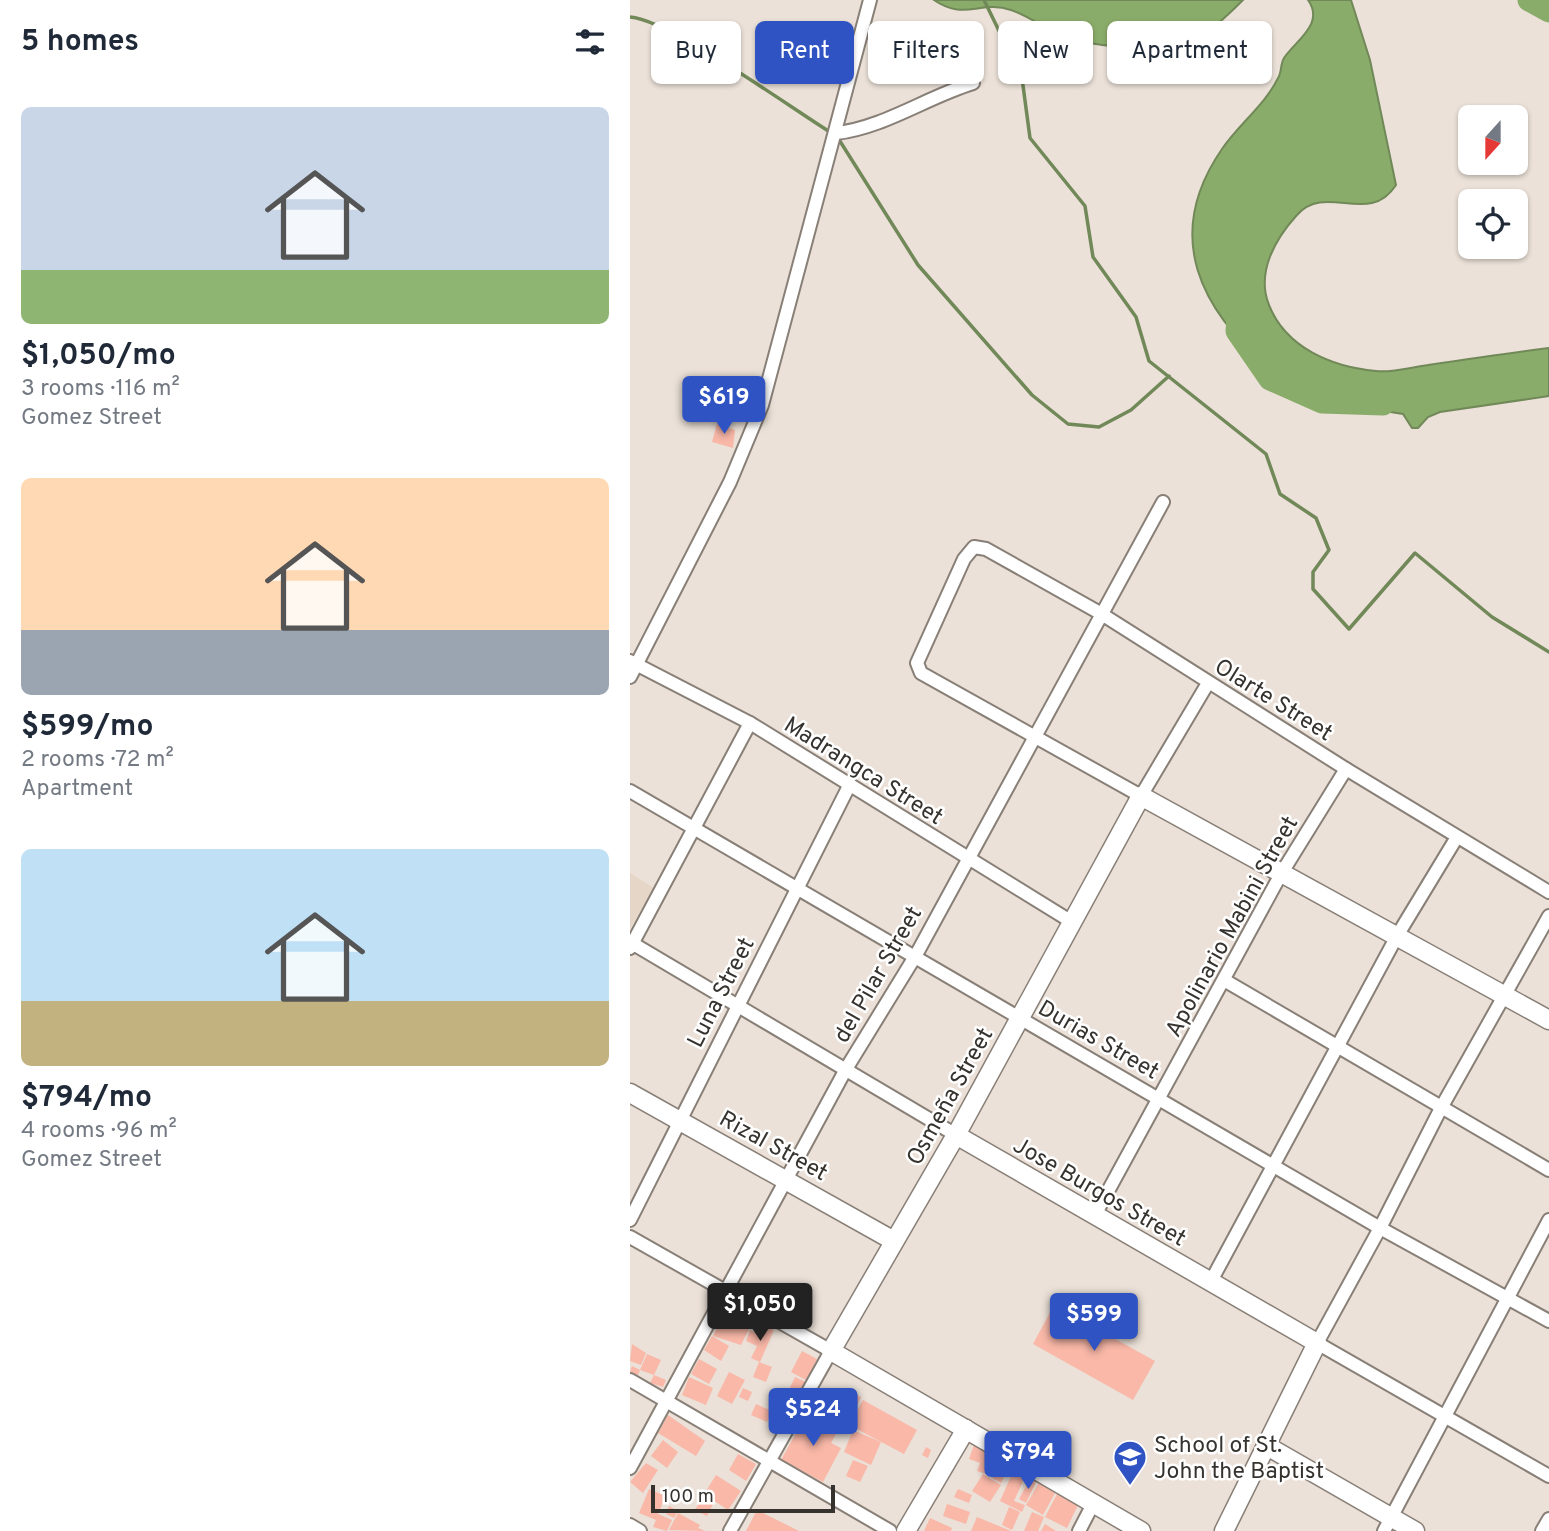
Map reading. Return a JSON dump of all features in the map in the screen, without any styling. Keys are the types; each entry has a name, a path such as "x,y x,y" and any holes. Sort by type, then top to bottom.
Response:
{"street":[{"path":"630,677 633,662 749,442 776,361 793,283 836,133 870,0"},
{"path":"836,133 866,127 944,92 970,84"},
{"name":"del Pilar Street","path":"630,1468 846,1069 916,955 1100,613 1163,502"},
{"name":"Olarte Street","path":"1034,736 951,691 919,669 919,654 964,559 974,547 986,549 1100,613 1346,769 1549,892"},
{"name":"Madrangca Street","path":"633,662 750,723 966,859 1072,922"},
{"name":"Osmeña Street","path":"730,1531 769,1458 957,1135 1141,796 1208,683"},
{"path":"631,944 750,723"},
{"path":"1034,736 1549,1020"},
{"name":"Apolinario Mabini Street","path":"1095,1215 1281,874 1346,769"},
{"name":"Luna Street","path":"630,1220 850,784"},
{"name":"Durias Street","path":"630,790 1380,1228 1549,1321"},
{"path":"1210,1283 1397,936 1457,837"},
{"path":"1224,1531 1317,1343 1441,1108 1549,916"},
{"name":"Jose Burgos Street","path":"631,944 1210,1283 1549,1476"},
{"path":"1224,980 1549,1170"},
{"name":"Rizal Street","path":"630,1093 786,1178 894,1241"},
{"path":"1388,1524 1549,1220"},
{"path":"630,1237 1141,1531"},
{"path":"630,1380 769,1458 890,1531"},
{"path":"906,1531 967,1429"},
{"path":"1267,1446 1388,1524 1415,1531"},
{"path":"1079,1531 1094,1503"},
{"path":"1542,1531 1549,1519"},
{"path":"630,1525 640,1531"}],"shaded area":[{"path":"934,0 1243,0 1220,21 1107,21 1107,45 1093,43 1093,21 1033,21 1011,10 1000,8 964,10 945,6"},
{"path":"1308,0 1351,0 1370,60 1396,185 1385,197 1373,203 1321,202 1308,206 1297,215 1275,246 1266,269 1266,293 1277,320 1287,333 1312,353 1343,365 1376,371 1395,371 1549,348 1549,396 1440,412 1428,417 1418,428 1412,428 1403,414 1359,407 1339,396 1319,397 1278,376 1247,348 1209,297 1198,270 1193,241 1194,212 1204,181 1228,140 1273,88 1284,58 1307,31 1313,17"},
{"path":"630,873 654,888 630,928"}],"building":[{"path":"717,424 735,430 733,448 712,442"},
{"path":"728,1305 747,1315 742,1326 749,1329 741,1345 713,1336"},
{"path":"1054,1305 1155,1361 1133,1400 1033,1344"},
{"path":"767,1327 774,1330 760,1362 751,1358 757,1346 746,1341 750,1330 763,1336"},
{"path":"712,1336 729,1346 721,1361 704,1350"},
{"path":"632,1344 646,1353 641,1365 630,1361"},
{"path":"802,1351 817,1359 806,1380 791,1372"},
{"path":"647,1354 661,1360 654,1375 640,1370"},
{"path":"699,1359 717,1369 709,1384 691,1374"},
{"path":"759,1362 772,1367 766,1382 753,1377"},
{"path":"632,1366 640,1370 638,1375 630,1372"},
{"path":"729,1372 745,1380 732,1404 717,1396"},
{"path":"654,1375 666,1380 663,1387 650,1383"},
{"path":"689,1377 713,1388 706,1405 682,1395"},
{"path":"795,1377 806,1382 797,1402 786,1396"},
{"path":"743,1388 752,1392 748,1401 739,1397"},
{"path":"847,1391 861,1397 848,1425 834,1419"},
{"path":"863,1400 917,1430 904,1454 849,1425"},
{"path":"756,1404 772,1411 767,1422 751,1415"},
{"path":"812,1413 839,1428 831,1443 841,1448 823,1482 781,1460 800,1426 804,1428"},
{"path":"668,1415 705,1441 696,1456 658,1433"},
{"path":"853,1430 881,1442 871,1465 844,1452"},
{"path":"663,1440 678,1452 667,1468 651,1456"},
{"path":"974,1445 997,1453 989,1475 977,1471 980,1463 969,1459"},
{"path":"926,1447 931,1450 928,1458 922,1455"},
{"path":"738,1454 756,1464 746,1481 729,1470"},
{"path":"853,1460 868,1466 860,1482 846,1476"},
{"path":"1000,1462 1027,1472 1014,1501 1025,1505 1022,1512 1000,1501 1011,1476 1006,1473 1001,1483 992,1478"},
{"path":"646,1463 658,1470 643,1493 630,1482"},
{"path":"983,1474 1001,1485 990,1502 972,1491"},
{"path":"716,1475 741,1491 728,1510 704,1494"},
{"path":"1030,1479 1036,1482 1026,1503 1019,1499"},
{"path":"1039,1483 1055,1493 1043,1515 1026,1505"},
{"path":"649,1489 666,1496 658,1514 672,1520 667,1531 653,1527 656,1520 639,1513"},
{"path":"958,1489 972,1495 969,1503 954,1497"},
{"path":"1057,1494 1078,1505 1067,1528 1045,1517"},
{"path":"702,1498 713,1504 707,1516 695,1510"},
{"path":"947,1504 970,1512 966,1524 943,1516"},
{"path":"669,1506 678,1511 674,1518 666,1514"},
{"path":"1009,1507 1020,1512 1012,1530 1002,1525"},
{"path":"757,1510 799,1531 746,1531"},
{"path":"1032,1512 1044,1517 1038,1531 1024,1531"},
{"path":"678,1513 700,1525 698,1528 705,1531 669,1530"},
{"path":"977,1517 1011,1531 971,1531"},
{"path":"930,1518 952,1528 951,1531 924,1531"},
{"path":"1045,1524 1056,1531 1041,1531"}],"waterway":[{"path":"984,0 1022,78 1030,138 1085,206 1093,257 1136,317 1149,361 1266,454 1280,494 1316,518 1329,550 1313,572 1313,589 1349,629 1415,553 1492,617 1549,652"},
{"path":"1529,0 1549,11"},
{"path":"630,17 672,32 700,48 830,132"},
{"path":"838,138 918,265 1032,395 1068,424 1099,427 1131,410 1169,376"},
{"path":"1238,318 1237,331 1270,379 1322,402 1383,404"}],"place":[{"name":"School of St. John the Baptist","path":"1130,1487"}]}
